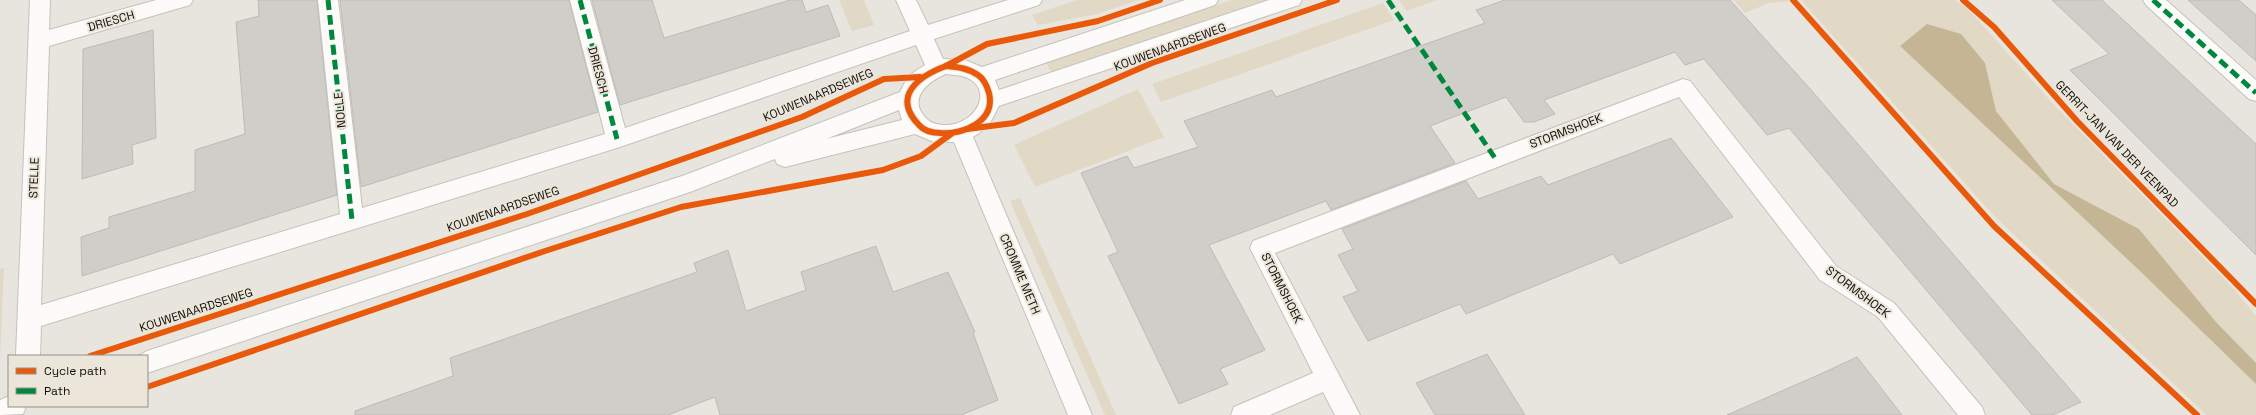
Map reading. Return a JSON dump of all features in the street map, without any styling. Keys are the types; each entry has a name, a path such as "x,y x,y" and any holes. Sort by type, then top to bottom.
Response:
{"street":[{"name":"STELLE","path":"28,355 40,0"},
{"name":"DRIESCH","path":"39,41 183,0"},
{"name":"NOLLE","path":"328,0 352,220"},
{"name":"DRIESCH","path":"580,0 617,139"},
{"path":"906,0 936,68"},
{"name":"KOUWENAARDSEWEG","path":"30,319 617,139 922,35 1032,0"},
{"path":"980,76 1208,0"},
{"name":"KOUWENAARDSEWEG","path":"990,101 1292,0"},
{"path":"2153,0 2256,93"},
{"path":"956,66 973,71 980,76 987,83 990,101 983,117 976,124 960,132 938,134 917,124 911,117 907,98 909,90 917,80 936,68 956,66"},
{"name":"STORMSHOEK","path":"1328,378 1261,248 1683,87 1828,273 1886,310 1973,415"},
{"path":"148,362 690,183 907,98"},
{"path":"690,183 917,124"},
{"name":"CROMME METH","path":"960,132 1080,415"},
{"path":"1243,415 1328,378 1348,415"},
{"path":"0,411 11,407"}],"shaded area":[{"path":"839,0 864,0 874,25 852,31"},
{"path":"1077,0 1139,0 1097,14 1038,25 1032,15"},
{"path":"1232,0 1266,0 1051,72 1046,62"},
{"path":"1399,0 1437,0 1407,11"},
{"path":"1734,0 1790,1 1769,3 1745,13"},
{"path":"1801,0 1955,0 1967,8 2056,107 2234,289 2256,316 2256,363 2216,322 2139,229 2054,184 1996,111 1985,63 1927,24 1900,46 2141,272 2256,384 2256,415 2207,415 1996,218"},
{"path":"1383,3 1394,20 1161,102 1152,84"},
{"path":"1927,24 1961,34 1985,63 1996,111 2054,184 2139,229 2216,322 2256,363 2256,384 2141,272 1900,46"},
{"path":"1138,89 1164,137 1035,187 1014,145"},
{"path":"1020,198 1116,415 1105,415 1010,201"},
{"path":"4,268 0,358 0,269"}],"building":[{"path":"258,0 317,0 337,195 82,276 81,237 109,228 109,217 195,191 195,150 245,134 236,22 259,16"},
{"path":"340,0 569,0 598,112 361,187"},
{"path":"592,0 652,0 664,38 790,0 802,0 806,12 828,5 840,36 620,105"},
{"path":"1505,0 1730,0 1812,91 2081,402 2053,415 2032,415 1789,128 1767,135 1704,59 1685,65 1675,52 1544,100 1555,114 1534,122 1524,122 1506,97 1430,126 1455,163 1331,210 1326,201 1209,245 1265,350 1220,369 1228,384 1179,404 1108,256 1118,252 1081,173 1127,156 1134,168 1198,147 1184,121 1272,90 1276,97 1485,23 1476,10"},
{"path":"2052,0 2102,0 2256,144 2256,255 2070,70 2109,54"},
{"path":"2188,0 2239,0 2256,15 2256,61"},
{"path":"153,30 156,138 132,145 133,164 82,179 83,49"},
{"path":"1671,138 1733,217 1620,264 1613,254 1466,314 1460,304 1368,341 1343,297 1358,291 1338,255 1353,249 1342,229 1466,181 1478,199 1541,176 1548,185"},
{"path":"876,246 893,292 948,272 975,332 973,333 998,400 961,415 720,415 715,397 668,415 355,415 355,411 453,376 450,358 697,272 694,263 728,250 746,311 806,290 801,272"},
{"path":"1487,354 1525,415 1435,415 1416,383"},
{"path":"1857,357 1902,415 1727,415 1825,372"}],"marked path":[{"path":"328,0 352,220"},
{"path":"580,0 617,139"},
{"path":"1388,0 1495,158"},
{"path":"2153,0 2256,93"}],"cycle path":[{"path":"946,66 987,44 1098,21 1160,0"},
{"path":"967,129 1014,123 1152,63 1337,0"},
{"path":"1793,0 1994,226 2197,415"},
{"name":"GERRIT-JAN VAN DER VEENPAD","path":"1963,0 1994,27 2077,121 2256,304"},
{"path":"946,66 965,68 979,75 987,85 990,97 988,110 981,121 969,129 952,134 934,133 921,127 912,118 908,106 909,94 915,82 928,73 946,66"},
{"path":"93,355 527,214 802,117 884,79 920,77"},
{"path":"148,387 545,251 681,207 883,170 921,156 951,134"}]}
